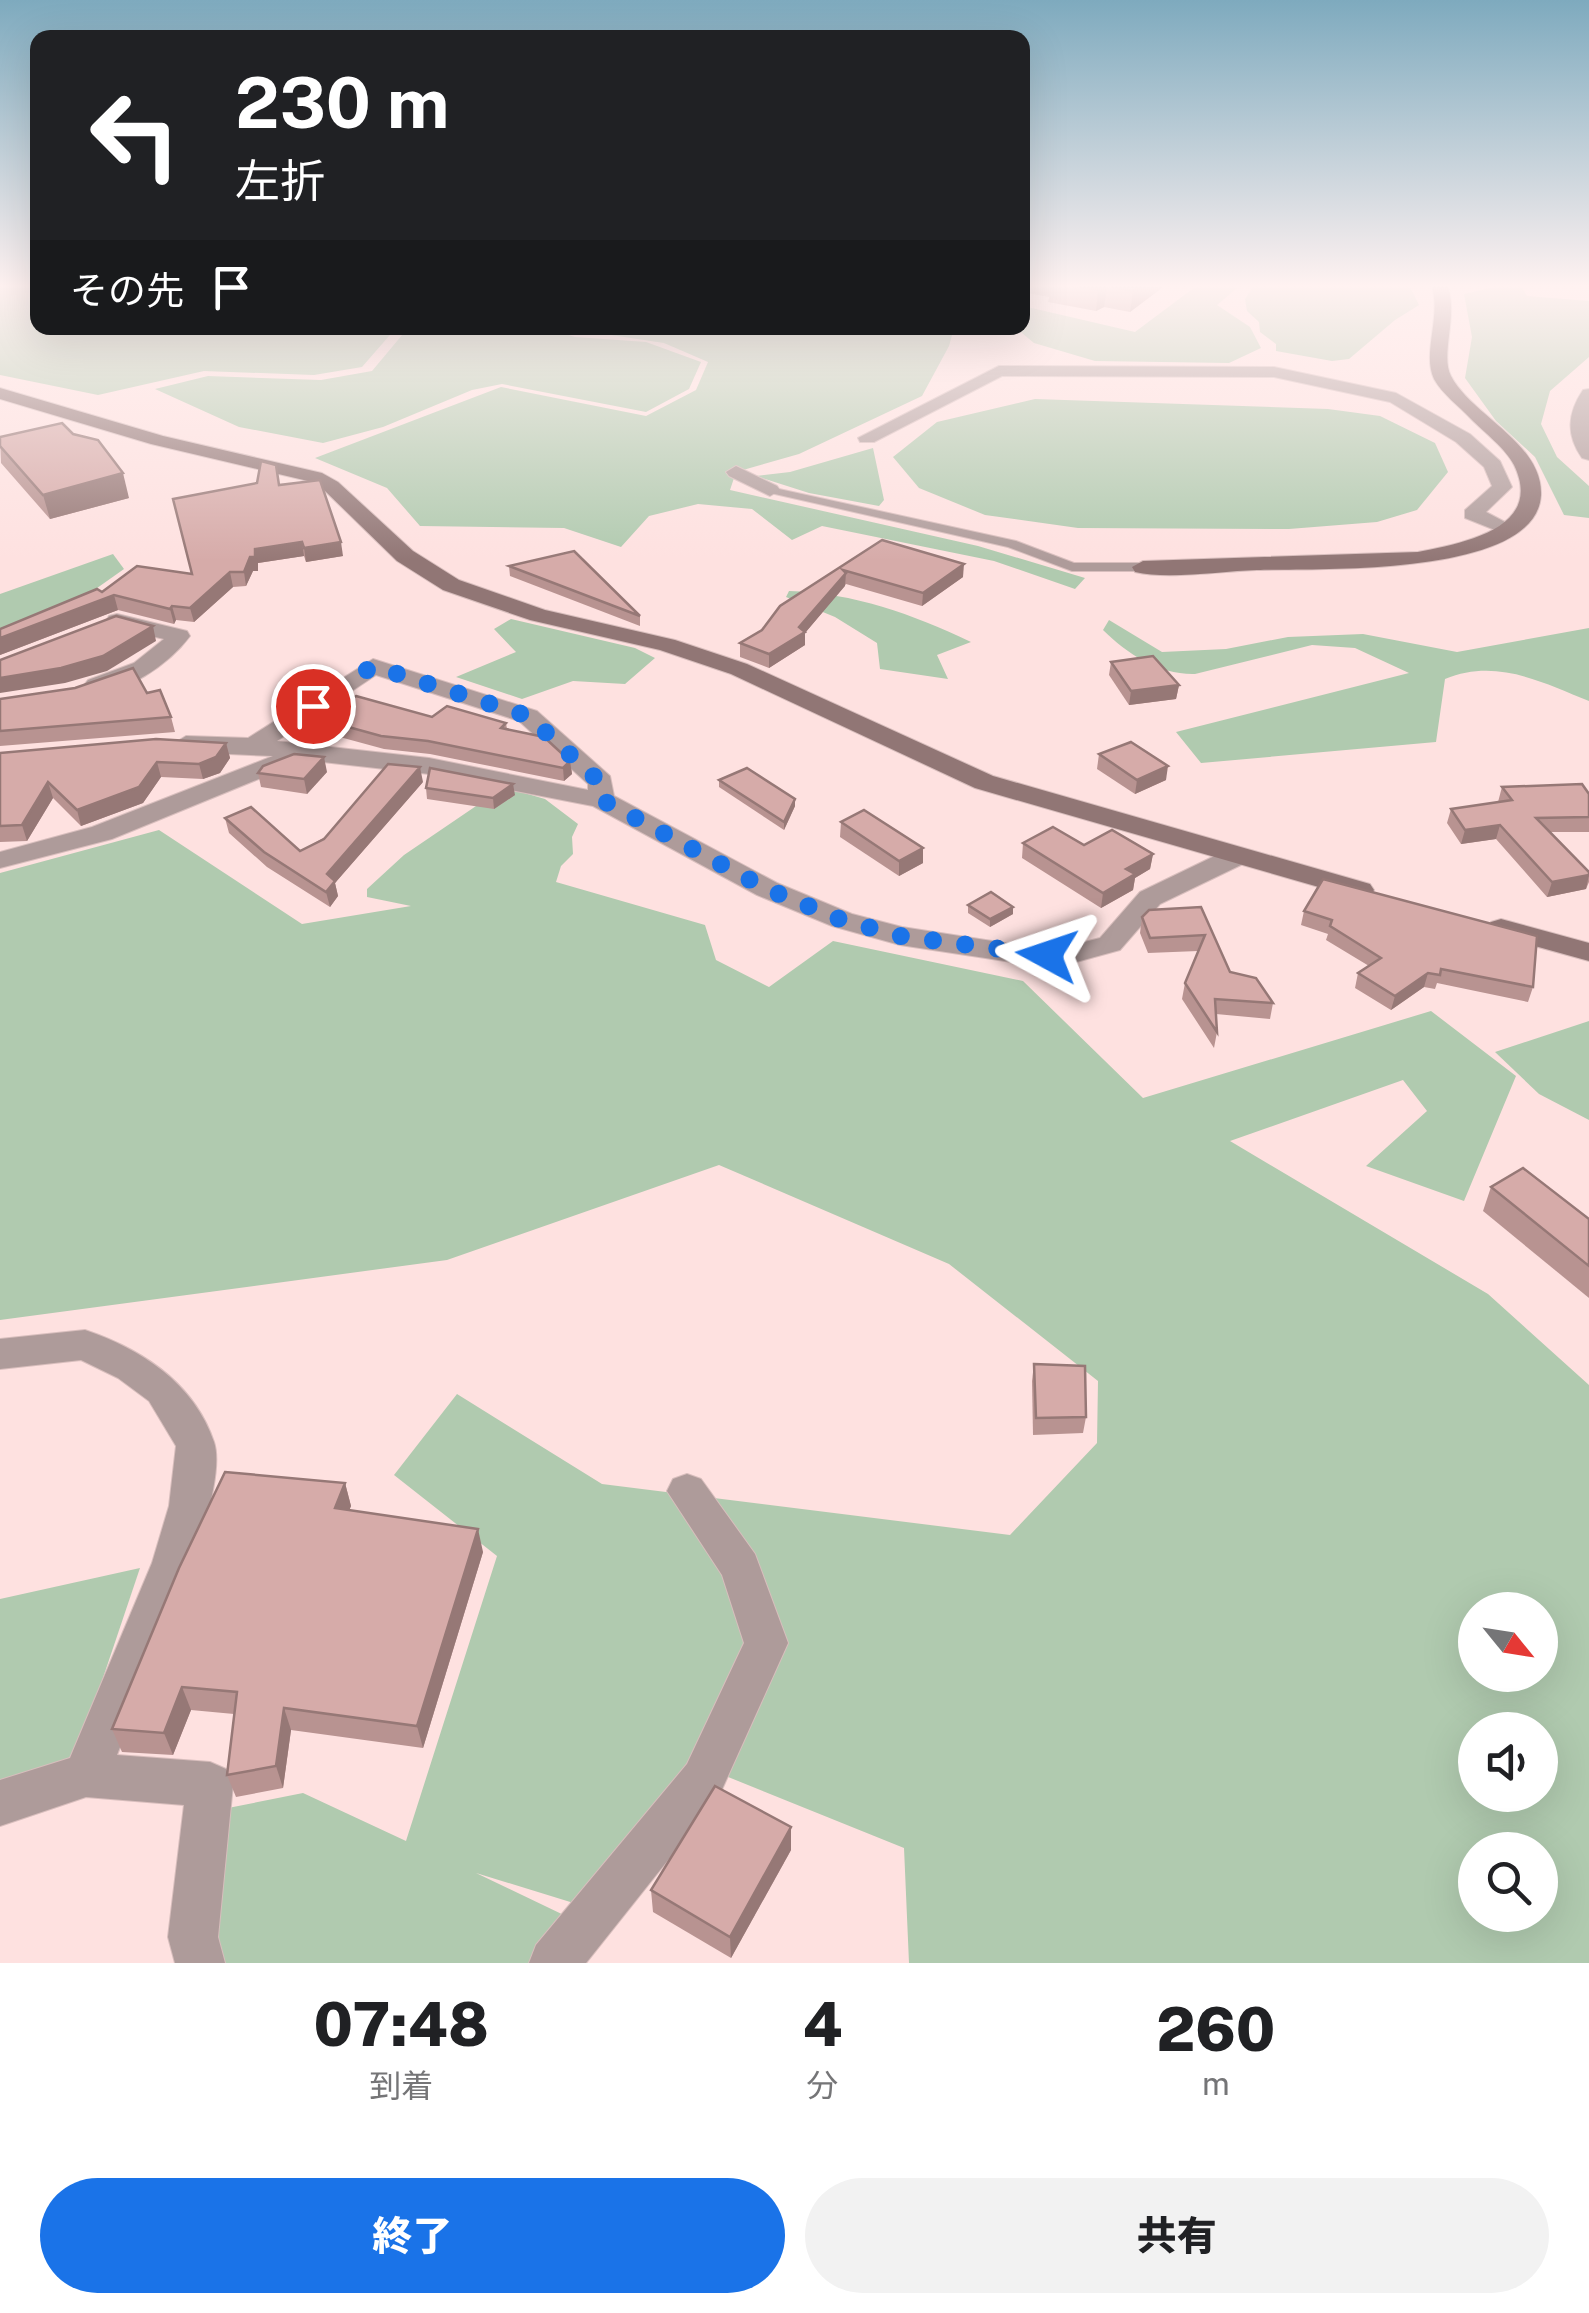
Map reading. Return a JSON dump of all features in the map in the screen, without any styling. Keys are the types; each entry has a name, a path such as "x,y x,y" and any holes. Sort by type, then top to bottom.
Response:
{"street":[{"path":"867,438 984,379"},
{"path":"1305,379 1396,398 1463,438 1493,465 1502,487 1472,514 1510,530"},
{"path":"1143,568 1418,558 1466,548 1510,530 1523,516 1531,496 1523,462 1443,379"},
{"path":"0,393 158,440 315,477 331,486 405,556 452,585 538,615 739,668 984,782 1384,897"},
{"path":"1589,394 1583,402 1578,435 1589,454"},
{"path":"736,472 770,490"},
{"path":"70,692 141,672 166,654 179,636 119,620 92,630"},
{"path":"254,746 373,666 528,716 600,782 602,800"},
{"path":"160,743 254,746 429,766 602,800 767,889 842,920 900,936 1024,955 1069,955 1110,944 1150,898 1235,857"},
{"path":"0,860 102,833 183,804 302,752"},
{"path":"1477,922 1589,952"},
{"path":"0,1354 85,1345 130,1367 164,1390 196,1445 190,1506 174,1563 86,1775"},
{"path":"554,1963 703,1780 766,1643 740,1567 687,1491"},
{"path":"0,1803 86,1775 210,1785 193,1938 200,1963"}],"lane":[{"path":"770,490 1012,544 1072,567 1143,568"}],"green space":[{"path":"18,379 170,379 98,395"},
{"path":"197,379 694,379 689,389 646,412 502,384 472,390 383,427 323,443 239,427 155,389"},
{"path":"701,379 931,379 922,396 799,454 736,472 730,490 978,546 1085,578 1075,589 994,561 822,526 792,540 752,509 698,504 649,516 621,547 564,528 420,526 387,488 315,458 501,387 646,416 696,390"},
{"path":"1465,379 1564,379 1550,391 1541,424 1557,457 1589,486 1589,518 1564,515 1535,457 1496,421"},
{"path":"1035,399 1328,409 1380,416 1435,443 1448,472 1417,510 1377,522 1289,529 1078,528 985,515 919,488 893,457 937,422"},
{"path":"873,448 884,500 879,506 809,493 756,476 790,472"},
{"path":"113,554 124,569 73,605 0,633 0,594"},
{"path":"789,591 837,596 882,607 971,642 937,655 948,679 880,669 877,643 835,617 786,597"},
{"path":"511,619 635,648 655,658 625,684 573,681 522,699 456,677 516,652 494,629"},
{"path":"1109,620 1162,652 1226,649 1288,637 1363,634 1457,652 1589,628 1589,701 1518,675 1464,673 1445,679 1436,742 1201,763 1176,732 1409,673 1355,648 1312,645 1195,674 1169,671 1145,661 1103,630"},
{"path":"504,787 545,799 578,824 572,837 573,854 561,866 556,882 705,925 716,960 769,987 833,941 1023,981 1143,1098 1431,1011 1516,1076 1464,1201 1366,1166 1427,1111 1403,1080 1230,1141 1488,1294 1589,1385 1589,1963 909,1963 904,1848 691,1762 580,1905 476,1873 570,1918 536,1963 220,1963 212,1935 223,1809 303,1793 406,1841 497,1556 394,1475 457,1394 602,1484 1010,1535 1097,1443 1098,1381 949,1264 719,1165 447,1260 0,1320 0,873 159,830 302,924 411,906 367,897 367,889 404,855"},
{"path":"1589,1021 1589,1120 1539,1094 1495,1052"},
{"path":"140,1568 77,1755 0,1782 0,1599"}],"building":[{"path":"62,423 73,434 98,440 123,473 43,495 0,446 0,437"},
{"path":"261,461 276,465 279,485 320,480 341,542 304,548 302,542 255,549 255,557 250,557 244,572 230,572 190,608 170,609 114,595 0,638 0,629 97,589 102,592 137,566 192,574 173,499 257,483"},
{"path":"882,540 964,564 923,593 843,570 846,573 799,627 805,632 769,654 740,643 762,630 780,606"},
{"path":"574,551 640,616 509,566"},
{"path":"116,616 153,626 103,656 0,678 0,660"},
{"path":"1153,656 1179,685 1131,691 1111,662"},
{"path":"133,668 147,693 160,690 171,717 0,731 0,699 75,688"},
{"path":"356,696 432,717 447,706 506,723 501,728 544,737 570,761 563,768 428,741 381,736 323,720"},
{"path":"156,739 226,743 216,757 199,764 157,762 139,787 77,810 48,782 22,825 0,826 0,753"},
{"path":"1131,742 1168,766 1137,780 1099,754"},
{"path":"294,754 324,757 304,779 258,773 263,766"},
{"path":"388,764 420,767 327,874 335,881 326,892 264,852 225,818 251,807 300,851 324,839"},
{"path":"430,768 513,784 493,798 426,788"},
{"path":"747,768 795,799 784,822 719,780"},
{"path":"1582,784 1589,794 1589,817 1536,818 1589,875 1552,882 1500,825 1465,830 1451,809 1512,800 1502,787"},
{"path":"864,810 923,848 899,861 841,822"},
{"path":"1053,827 1084,845 1112,830 1153,854 1126,869 1135,874 1103,893 1023,843"},
{"path":"1323,879 1537,936 1533,987 1441,969 1440,975 1428,973 1395,996 1358,973 1381,958 1330,926 1332,920 1304,911"},
{"path":"991,892 1013,907 990,919 968,905"},
{"path":"1201,907 1230,972 1256,978 1273,1003 1215,999 1217,1032 1185,983 1205,935 1150,938 1142,917 1149,910"},
{"path":"1523,1168 1589,1219 1589,1266 1491,1187"},
{"path":"1034,1364 1085,1366 1086,1417 1036,1418"},
{"path":"225,1472 345,1483 335,1508 478,1529 417,1726 284,1708 276,1766 227,1775 237,1692 182,1687 164,1733 112,1729 179,1568"},
{"path":"715,1786 791,1827 730,1937 651,1890"}],"route":[{"path":"313,706 373,666 528,716 600,782 602,800 767,889 842,920 900,936 1047,955"}]}
